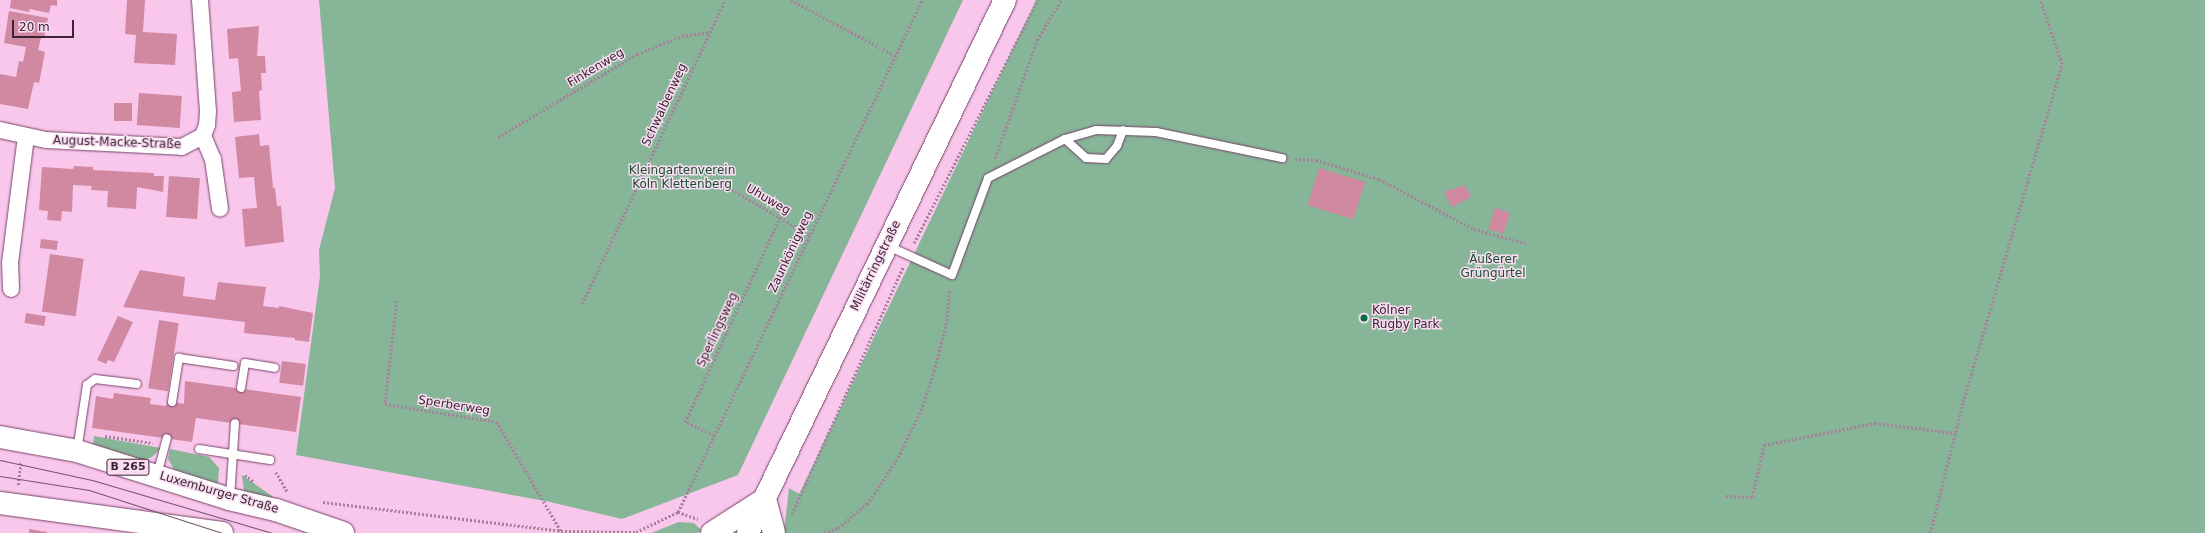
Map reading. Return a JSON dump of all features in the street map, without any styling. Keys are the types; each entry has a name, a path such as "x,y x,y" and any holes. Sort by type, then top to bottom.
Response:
{"main road":[{"name":"Militärringstraße","path":"748,533 1005,0"},
{"name":"Luxemburger Straße","path":"0,437 25,441 78,442 157,476 229,499 276,510 343,533"},
{"path":"706,528 765,499 774,533"},
{"path":"7,504 222,533"}],"street":[{"path":"200,0 208,111 208,125 203,136 213,159 220,209"},
{"name":"August-Macke-Straße","path":"0,130 46,140 182,147 203,136"},
{"path":"11,288 10,263 26,136"}],"lane":[{"path":"886,245 907,257 952,275 959,251 973,224 988,178 1065,138 1096,130 1156,132 1282,158"},
{"path":"1065,138 1086,158 1106,159 1117,146 1122,130"},
{"path":"172,402 179,358 233,366"},
{"path":"241,388 245,363 275,368"},
{"path":"78,442 85,391 92,380 137,384"},
{"path":"229,499 235,424"},
{"path":"157,476 166,442"},
{"path":"199,449 270,460"}],"path":[{"name":"Schwalbenweg","path":"582,304 725,0"},
{"path":"790,0 894,55"},
{"name":"Zaunkönigweg","path":"678,512 894,55 922,0"},
{"path":"988,178 1038,40 1061,0"},
{"path":"1930,533 1955,433 2062,64 2040,0"},
{"name":"Finkenweg","path":"498,137 637,54 682,36 710,32"},
{"path":"1282,158 1316,160 1379,179 1474,230 1525,243"},
{"name":"Uhuweg","path":"718,181 809,235"},
{"name":"Sperlingsweg","path":"714,436 685,422 780,217"},
{"path":"824,533 838,528 867,504 896,461 921,410 934,371 946,325 952,275"},
{"name":"Sperberweg","path":"397,301 385,404 497,422 561,531"},
{"path":"1726,496 1752,497 1764,445 1875,423 1955,433"},
{"path":"7,504 25,441"},
{"path":"78,442 166,442"},
{"path":"270,460 289,493"},
{"path":"317,501 561,531 636,532 678,512 696,517 706,528"}],"green space":[{"name":"Kleingartenverein Köln Klettenberg","path":"319,0 963,0 738,475 622,519 550,502 296,455 320,276 319,250 335,188"},
{"name":"Äußerer Grüngürtel","path":"1036,0 2205,0 2205,533 781,533 785,524 789,488 799,494"},
{"path":"94,436 161,448 152,457 143,460 93,444"},
{"path":"170,449 209,457 219,468 218,484 175,471 168,459"},
{"path":"242,475 272,496 274,500 244,492"},
{"path":"679,522 694,523 702,531 697,533 651,533"}],"building":[{"path":"11,0 57,0 57,6 51,5 49,13 30,9 29,12 10,8"},
{"path":"127,0 145,0 143,32 177,34 175,65 134,63 136,35 125,34"},
{"path":"9,11 48,18 44,38 41,38 38,50 45,52 39,83 34,82 28,109 0,104 0,74 16,77 19,61 23,62 26,47 4,43"},
{"path":"259,26 257,56 265,56 266,73 261,73 262,90 259,91 261,120 234,122 232,92 241,91 238,58 229,59 227,29"},
{"path":"139,93 182,96 180,128 137,125"},
{"path":"114,103 132,103 132,121 114,121"},
{"path":"259,134 260,146 269,145 273,188 275,188 277,206 281,206 284,242 245,247 242,209 257,208 254,177 239,178 235,137"},
{"path":"74,166 93,167 93,170 154,173 154,176 164,176 163,192 137,187 136,209 107,207 108,191 91,190 92,186 73,185 72,212 62,211 61,221 47,220 48,211 39,210 42,167 73,169"},
{"path":"1319,168 1365,182 1354,219 1308,205"},
{"path":"169,176 200,178 197,219 166,217"},
{"path":"1465,185 1471,197 1452,207 1444,192"},
{"path":"1495,208 1510,213 1503,234 1488,229"},
{"path":"41,239 58,241 57,250 40,248"},
{"path":"50,254 84,259 76,316 42,311"},
{"path":"140,270 185,277 183,296 215,300 218,282 266,287 263,306 279,308 279,306 313,313 309,342 295,340 295,338 244,333 245,322 123,307"},
{"path":"26,313 46,316 44,326 24,323"},
{"path":"118,316 133,322 114,362 108,360 106,364 97,360"},
{"path":"159,320 179,323 168,391 148,388"},
{"path":"282,361 306,364 303,386 279,383"},
{"path":"185,381 301,397 296,432 196,418 192,442 92,428 96,396 113,399 114,393 151,398 150,404 166,406 167,401 184,404"},
{"path":"29,529 47,532 47,533 29,533"}],"tram line":[{"path":"0,460 92,480 272,533"},
{"path":"0,476 89,490 222,533"}],"place":[{"name":"Kölner Rugby Park","path":"1364,318"}]}
